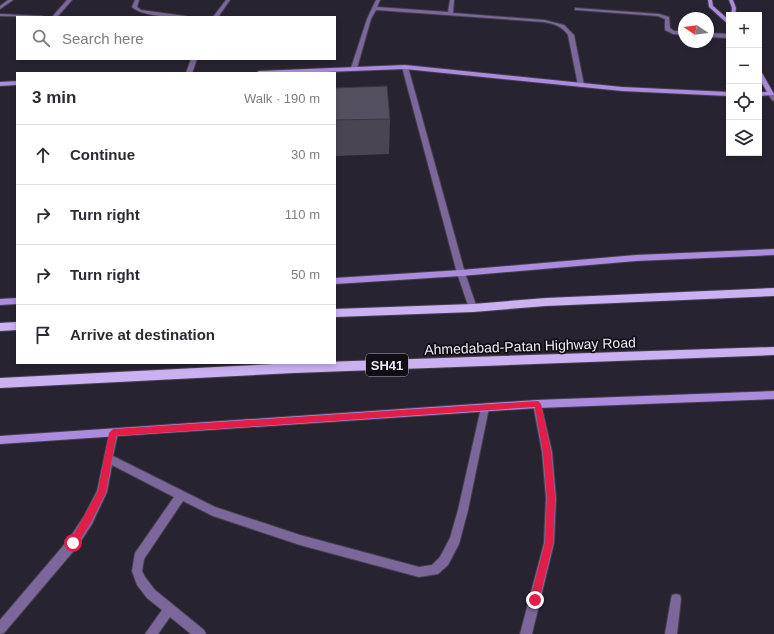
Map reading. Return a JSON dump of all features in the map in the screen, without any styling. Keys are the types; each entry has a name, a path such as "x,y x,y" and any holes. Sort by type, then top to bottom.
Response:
{"main road":[{"path":"336,313 473,308 546,302 774,292"},
{"path":"0,327 16,326"},
{"name":"Ahmedabad-Patan Highway Road","path":"0,383 294,368 774,351"}],"street":[{"path":"0,8 11,0"},
{"path":"55,16 70,0"},
{"path":"137,0 134,7 140,11 178,16"},
{"path":"216,16 228,0"},
{"path":"354,68 378,0"},
{"path":"450,14 452,0"},
{"path":"710,0 711,6 726,20"},
{"path":"731,0 734,12"},
{"path":"374,8 544,21 562,25 567,28 571,35 581,85"},
{"path":"577,9 659,15 667,18 667,29 678,32"},
{"path":"0,15 21,16"},
{"path":"714,35 726,36"},
{"path":"189,72 194,60"},
{"path":"405,67 461,273 473,308"},
{"path":"278,72 405,67 581,85 669,92 726,94"},
{"path":"762,78 772,96"},
{"path":"0,84 16,83"},
{"path":"762,94 772,96"},
{"path":"336,281 461,273 636,258 774,252"},
{"path":"0,302 16,301"},
{"path":"0,440 538,404 774,395"},
{"path":"526,634 549,543 551,498 550,483 547,452 538,404"},
{"path":"108,458 213,511 300,540 419,572 434,570 444,561 455,540 485,408"},
{"path":"0,629 69,548 81,531 102,492 113,433"},
{"path":"181,495 139,557 137,571 141,581 151,594 168,610 200,634"},
{"path":"671,634 676,599"},
{"path":"151,634 168,610"}],"building":[{"path":"387,86 390,119 336,120 336,88"}],"route":[{"path":"73,543 88,520 102,492 113,433 538,404 547,452 551,498 549,543 535,600"}]}
